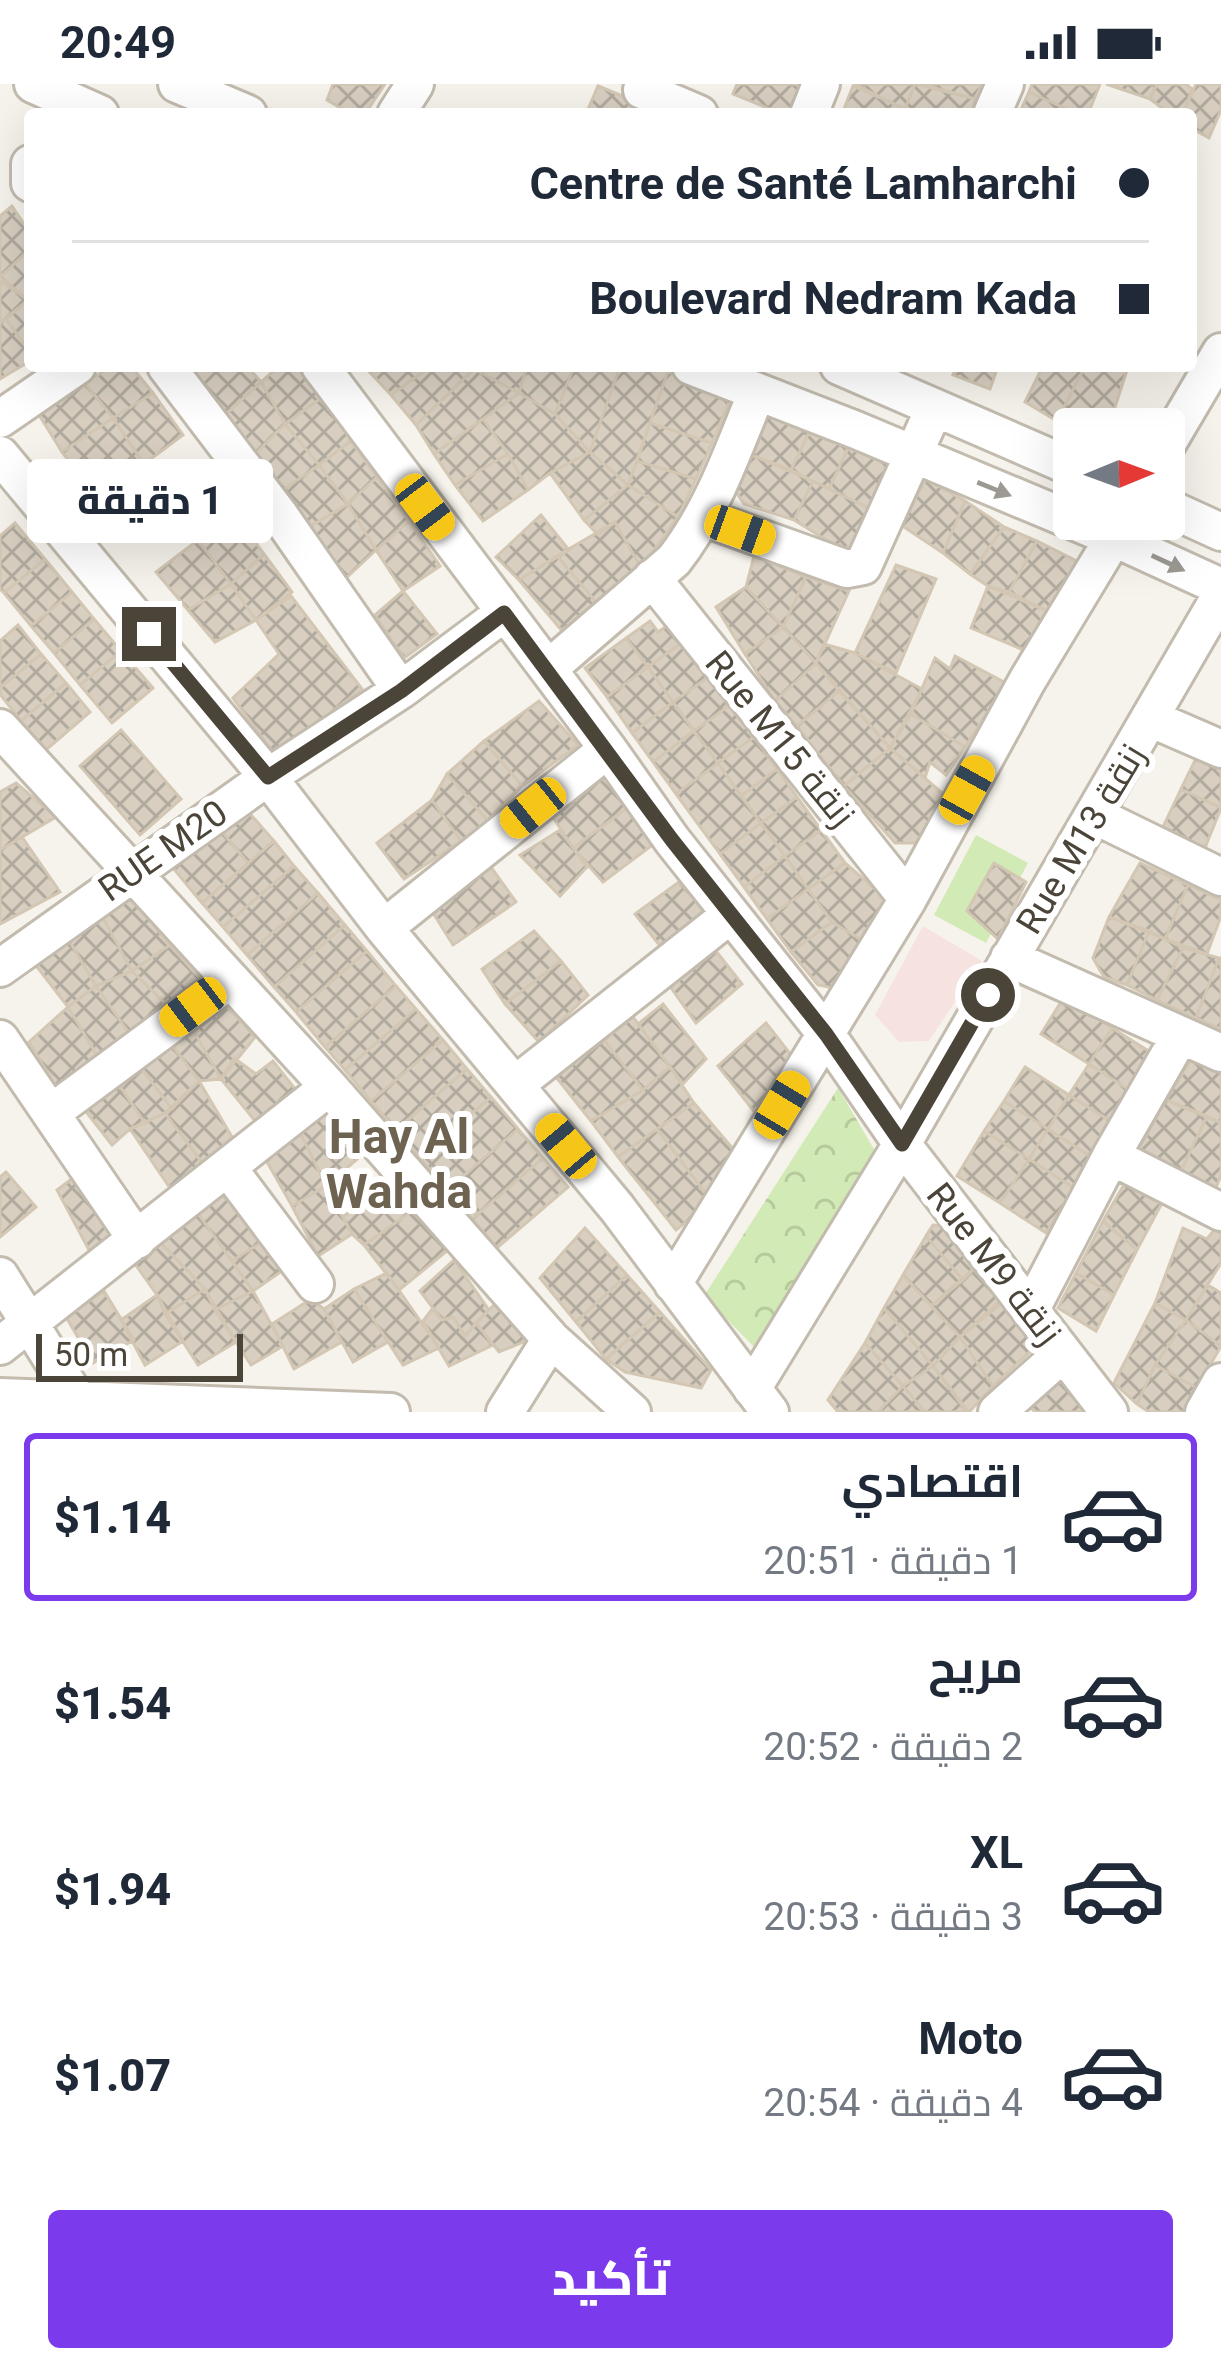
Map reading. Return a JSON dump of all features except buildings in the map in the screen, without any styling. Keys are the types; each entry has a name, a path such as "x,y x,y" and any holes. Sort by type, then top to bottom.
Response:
{"street":[{"path":"33,84 92,105"},
{"path":"177,84 234,108"},
{"path":"642,90 684,108"},
{"path":"1182,408 1200,366"},
{"path":"0,419 68,372"},
{"path":"171,372 280,516 401,691"},
{"name":"Rue M9 زنقة","path":"324,372 1108,1412"},
{"path":"709,372 914,456 1053,505"},
{"path":"856,430 882,375 934,409 1053,459"},
{"path":"548,669 674,560 705,518 757,392"},
{"path":"705,518 856,569 867,561 934,409"},
{"path":"0,455 617,1208 761,1400"},
{"path":"1185,516 1221,532"},
{"path":"673,1283 908,899 1027,681 1114,540"},
{"path":"1139,540 1221,591"},
{"name":"Rue M15 زنقة","path":"652,578 908,899"},
{"name":"Rue M13 زنقة","path":"761,1400 902,1144 1152,719 1221,591"},
{"name":"RUE M20","path":"0,968 268,777 401,691 504,613"},
{"path":"1152,719 1221,749"},
{"path":"0,728 329,1087 551,1339 632,1412"},
{"path":"384,928 608,749"},
{"path":"1096,816 1221,877"},
{"path":"515,1085 730,915"},
{"path":"1010,958 1221,1053"},
{"path":"51,1114 229,981"},
{"path":"1030,1311 1180,1036"},
{"path":"0,1039 137,1240"},
{"path":"0,1346 329,1087"},
{"path":"1111,1156 1221,1212"},
{"path":"228,1168 315,1285"},
{"path":"0,1276 78,1400"},
{"path":"506,1412 551,1339"},
{"path":"997,1412 1063,1353"},
{"path":"1204,1412 1221,1382"},
{"path":"0,1397 391,1412"}],"shaded area":[{"path":"923,926 982,961 929,1041 899,1042 875,1015"}],"green space":[{"path":"976,835 1028,863 986,943 934,915"},
{"path":"838,1088 881,1161 757,1350 704,1296"}],"district":[{"name":"Hay Al Wahda","path":"399,1164"}],"route":[{"path":"149,634 268,777 401,691 504,613 672,840 826,1034 902,1144 988,995"}]}
